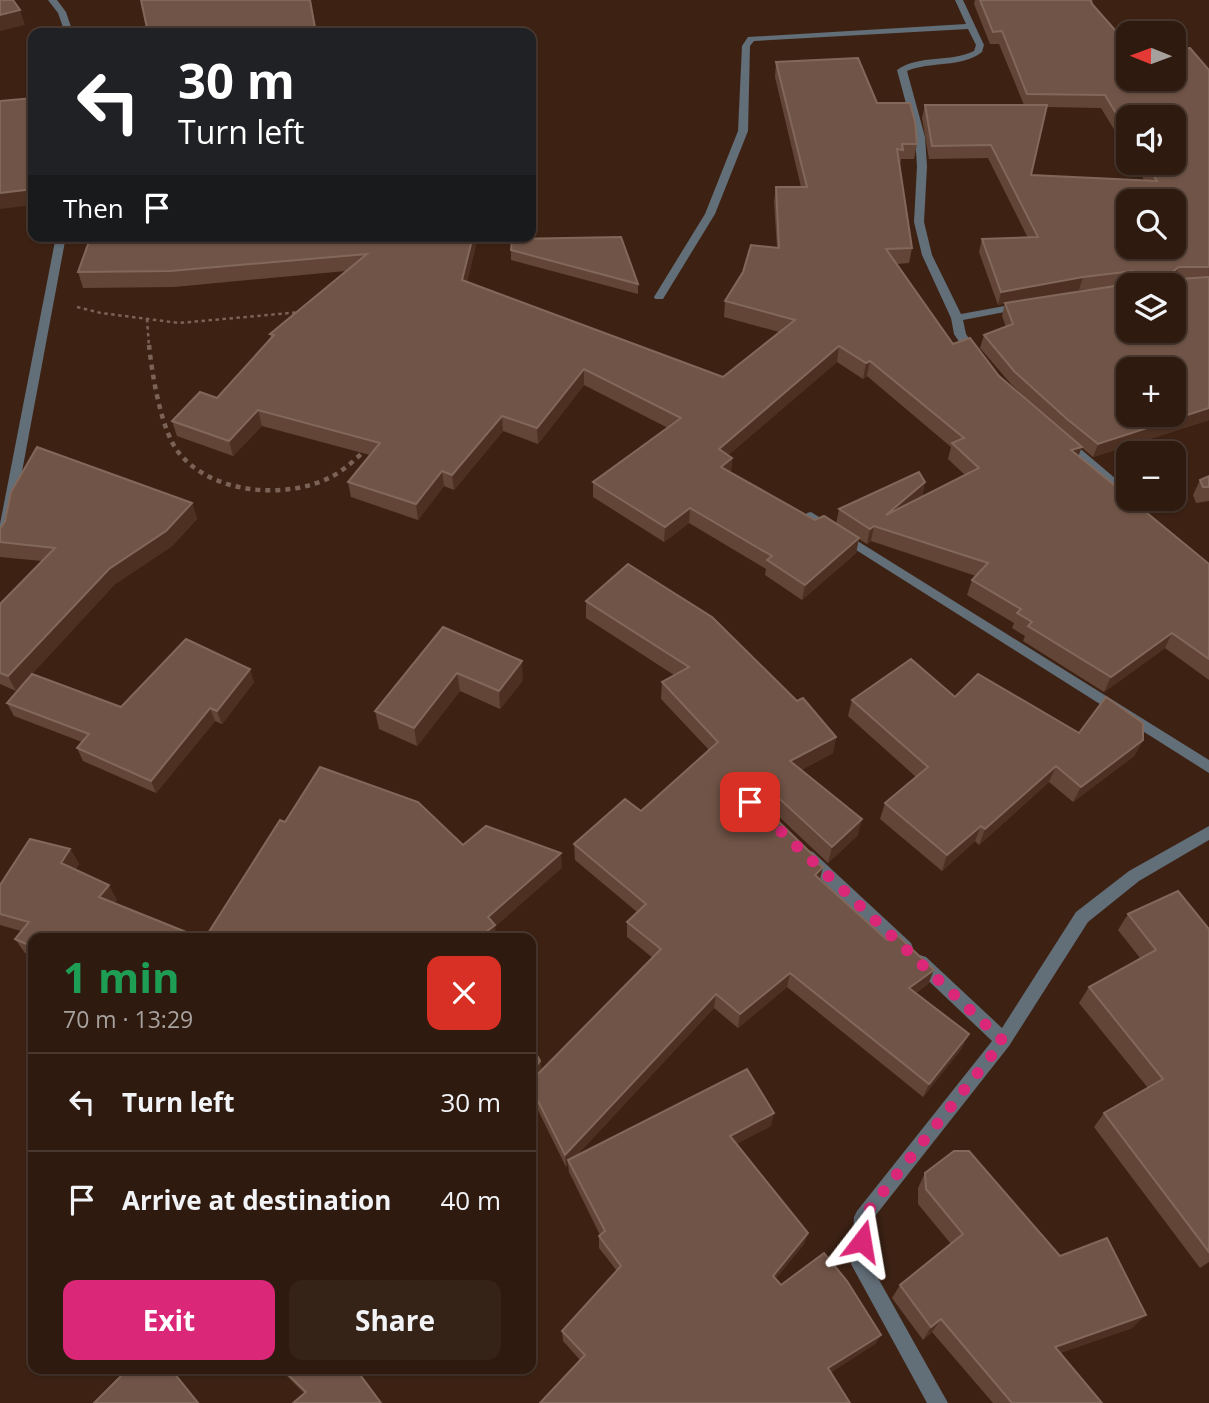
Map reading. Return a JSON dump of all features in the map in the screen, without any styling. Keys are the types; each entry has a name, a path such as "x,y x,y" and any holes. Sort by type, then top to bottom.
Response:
{"street":[{"path":"52,0 62,12 67,28"},
{"path":"959,0 980,45 978,52 971,57 916,62 902,70 920,137 922,166 919,222 927,255 957,318 960,334 984,367"},
{"path":"659,297 710,214 743,131 746,46 751,39 971,26"},
{"path":"0,541 4,536 60,242"},
{"path":"957,318 1038,303"},
{"path":"1059,437 1116,486"},
{"path":"811,516 1209,768"},
{"path":"938,1403 860,1264 863,1217 1003,1041 1082,917 1134,876 1209,832"},
{"path":"801,849 1003,1041"}],"path":[{"path":"49,301 101,313 179,323 297,313 309,308"},
{"path":"147,319 150,370 158,408 179,453 207,477 253,488 297,489 334,475 372,445"}],"building":[{"path":"0,0 13,0 20,10 0,15"},
{"path":"141,0 310,0 315,28 147,28"},
{"path":"980,0 1091,0 1116,31 1116,91 1186,91 1186,48 1190,48 1209,70 1209,267 1179,267 1171,273 1116,273 1001,292 982,239 1038,237 991,145 932,146 925,105 1047,105 1031,175 1157,181 1153,175 1186,175 1186,105 1116,105 1116,113 1105,95 1027,94 1002,31 993,32"},
{"path":"858,58 877,103 910,103 915,122 917,144 902,144 903,150 897,149 912,248 886,249 953,344 970,338 999,376 1082,447 1071,450 1116,486 1116,511 1145,511 1209,564 1209,659 1172,633 1111,677 1028,626 1032,622 1017,613 1021,609 972,580 988,563 874,526 870,529 839,509 919,472 925,482 886,515 979,468 952,443 964,438 870,361 866,363 839,346 719,449 732,458 721,467 815,520 824,516 859,538 805,585 767,560 772,556 690,508 665,527 593,482 681,418 584,369 537,428 502,416 452,475 442,471 416,504 348,482 380,443 258,410 229,441 172,421 200,392 217,398 274,335 270,334 367,254 170,271 78,272 89,242 472,242 462,280 723,377 795,320 725,301 743,272 751,245 779,248 776,187 807,187 776,62"},
{"path":"28,98 28,190 0,193 0,101"},
{"path":"621,237 638,284 511,250 512,242 536,242 536,239"},
{"path":"1209,277 1209,408 1186,415 1186,357 1116,357 1116,427 1150,427 1098,444 1014,371 984,335 1013,324 1005,303 1116,286 1116,343 1186,343 1186,279"},
{"path":"37,447 192,503 166,531 109,569 8,676 0,673 0,604 55,548 0,542 0,529 5,521 11,492"},
{"path":"1209,476 1209,487 1203,487 1200,480"},
{"path":"628,564 712,617 797,701 803,698 836,737 790,761 862,819 832,847 759,780 746,780 743,787 818,860 816,862 823,867 815,875 887,940 896,934 934,970 909,988 969,1034 929,1084 790,973 740,1014 716,994 565,1155 536,1097 536,1076 661,949 627,922 646,904 574,844 625,799 641,811 718,742 662,682 689,667 586,601"},
{"path":"443,627 522,661 499,691 457,673 414,728 375,711"},
{"path":"186,639 250,669 217,711 210,708 151,781 77,748 89,734 7,703 32,674 121,707"},
{"path":"911,659 955,697 978,674 1079,733 1106,697 1143,723 1143,740 1081,787 1056,766 985,829 981,826 947,855 885,803 928,767 852,700"},
{"path":"320,767 418,802 463,845 486,826 561,853 488,917 495,925 485,933 208,933 280,820 285,822"},
{"path":"30,839 70,849 61,863 109,885 99,897 189,933 28,933 28,945 15,939 29,922 0,914 0,885"},
{"path":"1178,891 1209,929 1209,1252 1104,1113 1163,1079 1089,987 1156,950 1128,914"},
{"path":"747,1069 774,1113 730,1136 808,1233 773,1276 781,1285 824,1253 847,1281 881,1335 828,1368 850,1403 540,1403 585,1355 562,1331 621,1266 599,1236 605,1231 568,1160"},
{"path":"954,1151 969,1151 1060,1256 1107,1238 1146,1315 1055,1347 1102,1403 1012,1403 941,1319 931,1327 900,1285 963,1234 926,1189 925,1173"},
{"path":"123,1374 175,1374 198,1403 94,1403"},
{"path":"287,1374 359,1374 381,1403 293,1403 306,1392"}],"route":[{"path":"750,802 1003,1041 863,1217 862,1241"}]}
